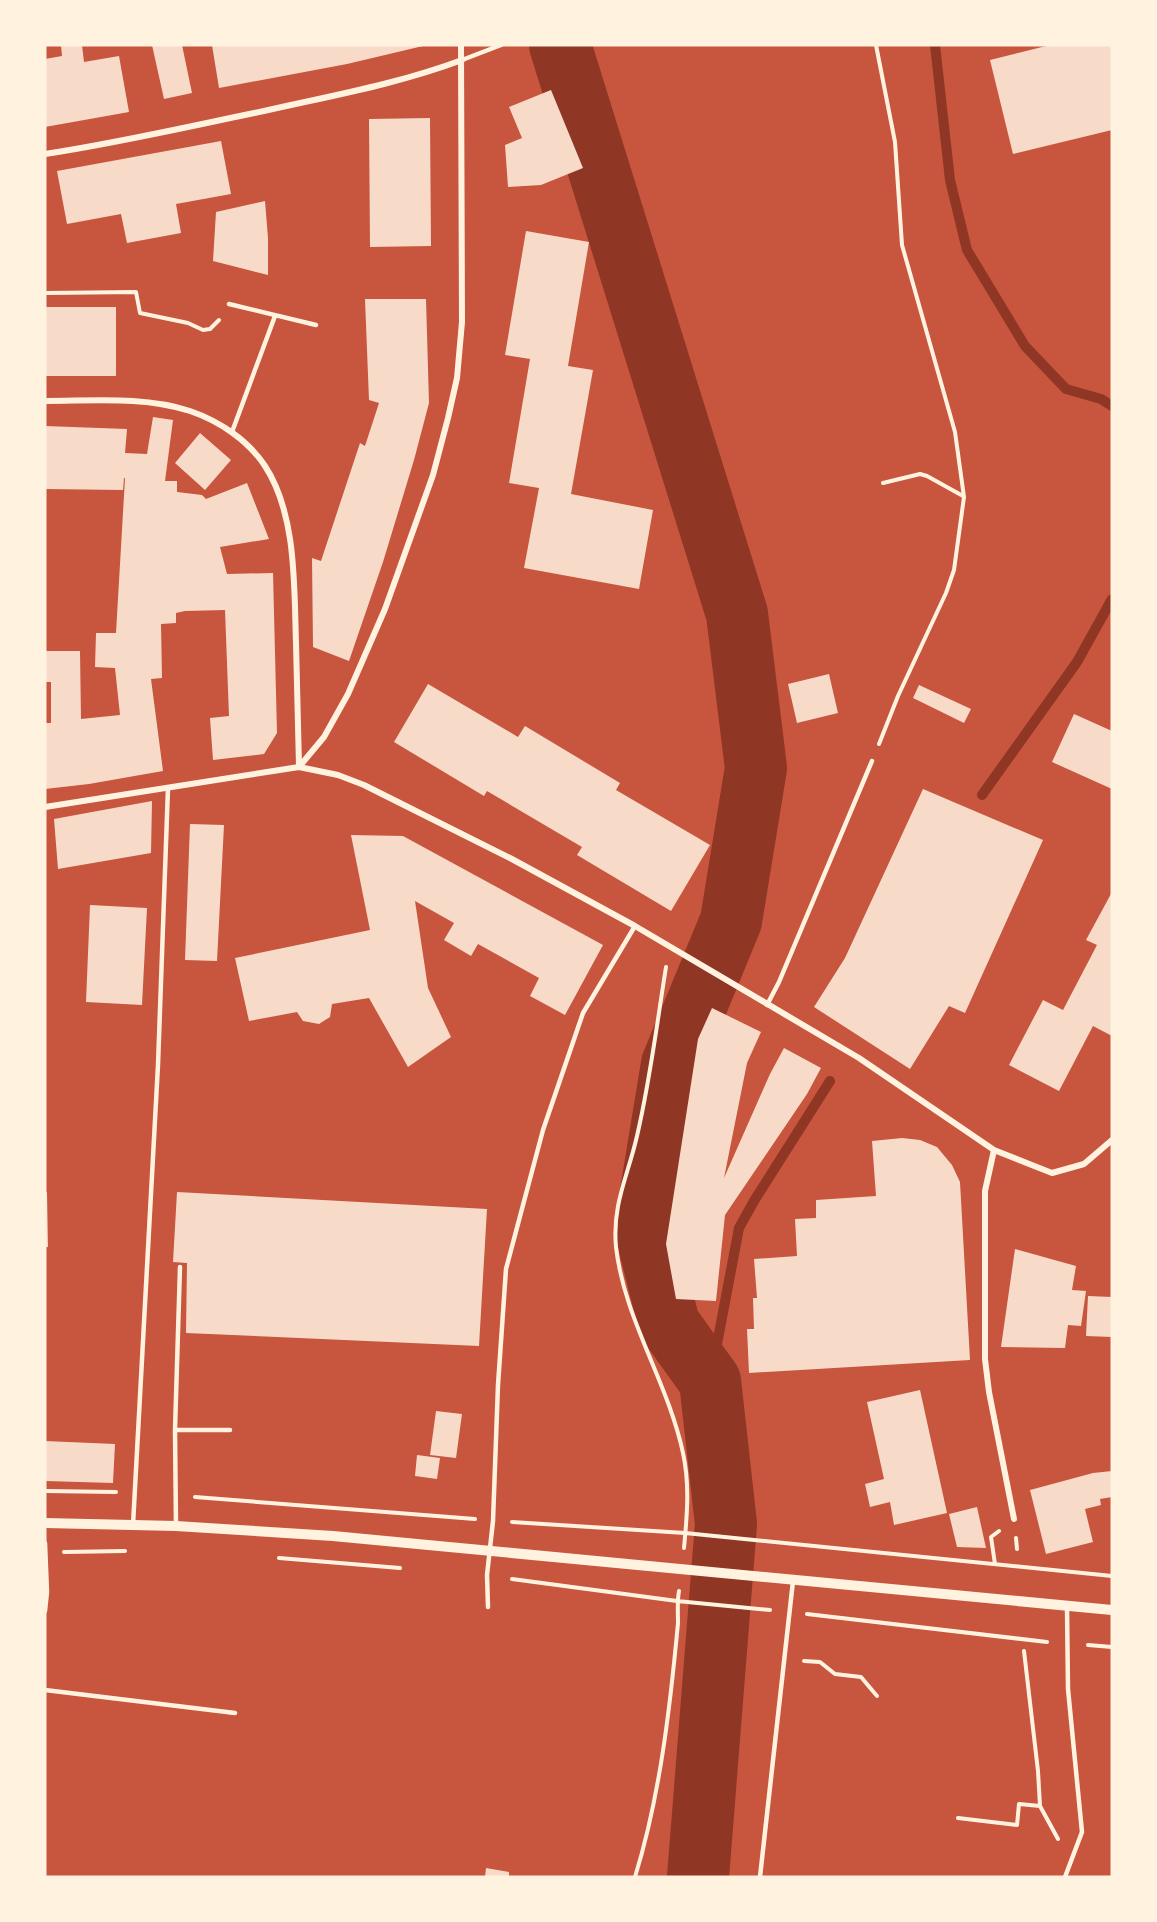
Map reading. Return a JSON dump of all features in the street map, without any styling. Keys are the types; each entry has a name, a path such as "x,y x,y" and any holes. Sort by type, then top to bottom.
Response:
{"street":[{"path":"299,767 324,738 348,694 385,609 433,475 457,378 462,322 461,45"},
{"path":"45,154 161,133 337,95 425,74 462,60"},
{"path":"45,401 127,400 189,411 232,432 253,449 267,468 278,493 289,529 294,573 299,767"},
{"path":"45,807 299,767 338,775 364,785 510,858 635,926 859,1058 994,1150 1052,1173 1084,1164 1112,1140"},
{"path":"994,1150 985,1191 985,1359 989,1392 1014,1519"},
{"path":"45,1523 176,1526 333,1536 1112,1610"}],"lane":[{"path":"462,60 501,45"},
{"path":"229,304 316,325"},
{"path":"232,432 275,316"},
{"path":"767,1005 779,982 873,761"},
{"path":"133,1525 159,1047 168,788"},
{"path":"488,1606 487,1575 493,1521 498,1384 506,1269 543,1130 583,1013 635,926"},
{"path":"176,1526 175,1430 180,1267"},
{"path":"175,1430 230,1430"},
{"path":"45,1543 47,1592 45,1611"},
{"path":"760,1877 793,1581"},
{"path":"1065,1877 1082,1832 1068,1689 1067,1607"},
{"path":"45,1690 235,1713"}],"path":[{"path":"873,761 898,696 946,593 954,570 964,496 955,432 902,245 895,142 876,45"},
{"path":"45,293 136,292 140,313 188,323 203,330 210,329 223,316 229,304"},
{"path":"883,483 920,474 964,496"},
{"path":"635,1877 646,1842 662,1755 678,1620 677,1601 688,1510 688,1484 683,1453 669,1404 637,1326 619,1268 615,1219 637,1137 666,964 672,949"},
{"path":"45,1491 134,1492"},
{"path":"177,1495 493,1521 710,1535 1112,1575"},
{"path":"991,1537 995,1564"},
{"path":"45,1552 127,1551"},
{"path":"278,1558 406,1569"},
{"path":"487,1575 677,1601 1066,1644"},
{"path":"1024,1651 1040,1806 1071,1863"},
{"path":"785,1659 820,1662 835,1674 861,1677 877,1696"},
{"path":"958,1818 1017,1825 1018,1804 1040,1806"}],"building":[{"path":"61,45 82,45 84,62 119,56 129,112 45,127 45,59 62,56"},
{"path":"152,45 182,45 192,93 164,99"},
{"path":"212,45 423,46 347,64 219,88"},
{"path":"1050,45 1112,45 1112,130 1013,154 990,60"},
{"path":"551,90 583,168 541,185 508,187 505,145 522,138 509,107"},
{"path":"430,118 431,246 370,247 369,119"},
{"path":"221,141 231,194 176,204 181,233 127,243 121,214 67,224 57,171"},
{"path":"265,201 268,275 213,261 216,212"},
{"path":"526,231 589,242 568,366 593,370 571,494 653,510 639,589 524,568 539,488 509,483 530,359 505,355"},
{"path":"365,299 426,299 429,403 383,562 349,661 313,647 312,558 321,561 360,443 365,446 379,403 369,400"},
{"path":"45,307 116,307 116,376 45,376"},
{"path":"153,417 173,420 165,481 177,481 177,492 202,495 206,499 247,483 269,539 220,547 227,574 273,573 277,733 264,754 213,760 210,718 229,716 225,610 176,613 176,623 161,624 162,678 151,679 163,771 45,789 45,723 51,723 51,682 45,682 45,651 80,651 81,719 120,715 115,668 95,667 96,633 116,633 125,478 123,490 45,489 45,426 127,429 125,453 147,454"},
{"path":"200,433 231,460 205,490 175,463"},
{"path":"829,674 838,713 797,723 788,684"},
{"path":"428,684 518,737 525,726 620,783 616,790 710,845 671,911 577,855 582,847 487,791 484,796 394,742"},
{"path":"919,685 971,709 964,723 913,698"},
{"path":"1074,714 1112,731 1112,789 1052,762"},
{"path":"923,789 1043,840 965,1013 949,1006 910,1069 814,1007 845,958"},
{"path":"152,801 151,853 58,869 54,819"},
{"path":"190,824 224,825 217,961 185,960"},
{"path":"351,835 403,836 603,945 565,1015 530,996 539,978 478,944 471,956 444,940 454,923 415,901 428,988 451,1037 408,1067 369,998 332,1004 330,1017 319,1024 303,1021 297,1012 249,1021 235,958 370,930"},
{"path":"1112,892 1112,1036 1093,1026 1059,1091 1009,1065 1043,1000 1063,1010 1097,945 1086,940"},
{"path":"90,905 147,908 142,1005 86,1002"},
{"path":"712,1008 761,1032 747,1063 724,1178 770,1074 784,1048 821,1068 807,1094 725,1215 716,1301 676,1299 666,1244 698,1039"},
{"path":"902,1138 920,1140 937,1147 952,1165 960,1182 970,1360 749,1373 747,1329 754,1329 753,1298 757,1298 754,1259 797,1256 795,1219 816,1218 816,1200 876,1196 872,1141"},
{"path":"45,1192 47,1192 48,1247 45,1247"},
{"path":"177,1192 487,1209 479,1346 186,1333 187,1263 173,1262"},
{"path":"1015,1249 1076,1266 1072,1290 1086,1291 1081,1326 1068,1325 1065,1348 1001,1347"},
{"path":"1088,1296 1112,1297 1112,1337 1086,1336"},
{"path":"920,1390 947,1513 894,1525 890,1502 870,1507 865,1484 884,1479 867,1402"},
{"path":"436,1411 462,1414 456,1458 430,1455"},
{"path":"45,1441 115,1444 113,1483 45,1481"},
{"path":"417,1455 440,1458 437,1479 415,1476"},
{"path":"1112,1471 1112,1497 1100,1499 1101,1505 1085,1509 1093,1542 1046,1554 1030,1490 1093,1473"},
{"path":"977,1507 986,1548 957,1547 949,1514"},
{"path":"486,1868 509,1872 509,1877 485,1877"}],"waterway":[{"path":"560,45 737,614 756,768 731,921 672,1064 645,1228 669,1324 710,1381 726,1524 698,1877"},
{"path":"935,45 950,180 967,250 1025,346 1066,389 1101,399 1112,406"},
{"path":"982,795 1077,662 1112,599"},
{"path":"710,1381 739,1228 830,1081"}]}
